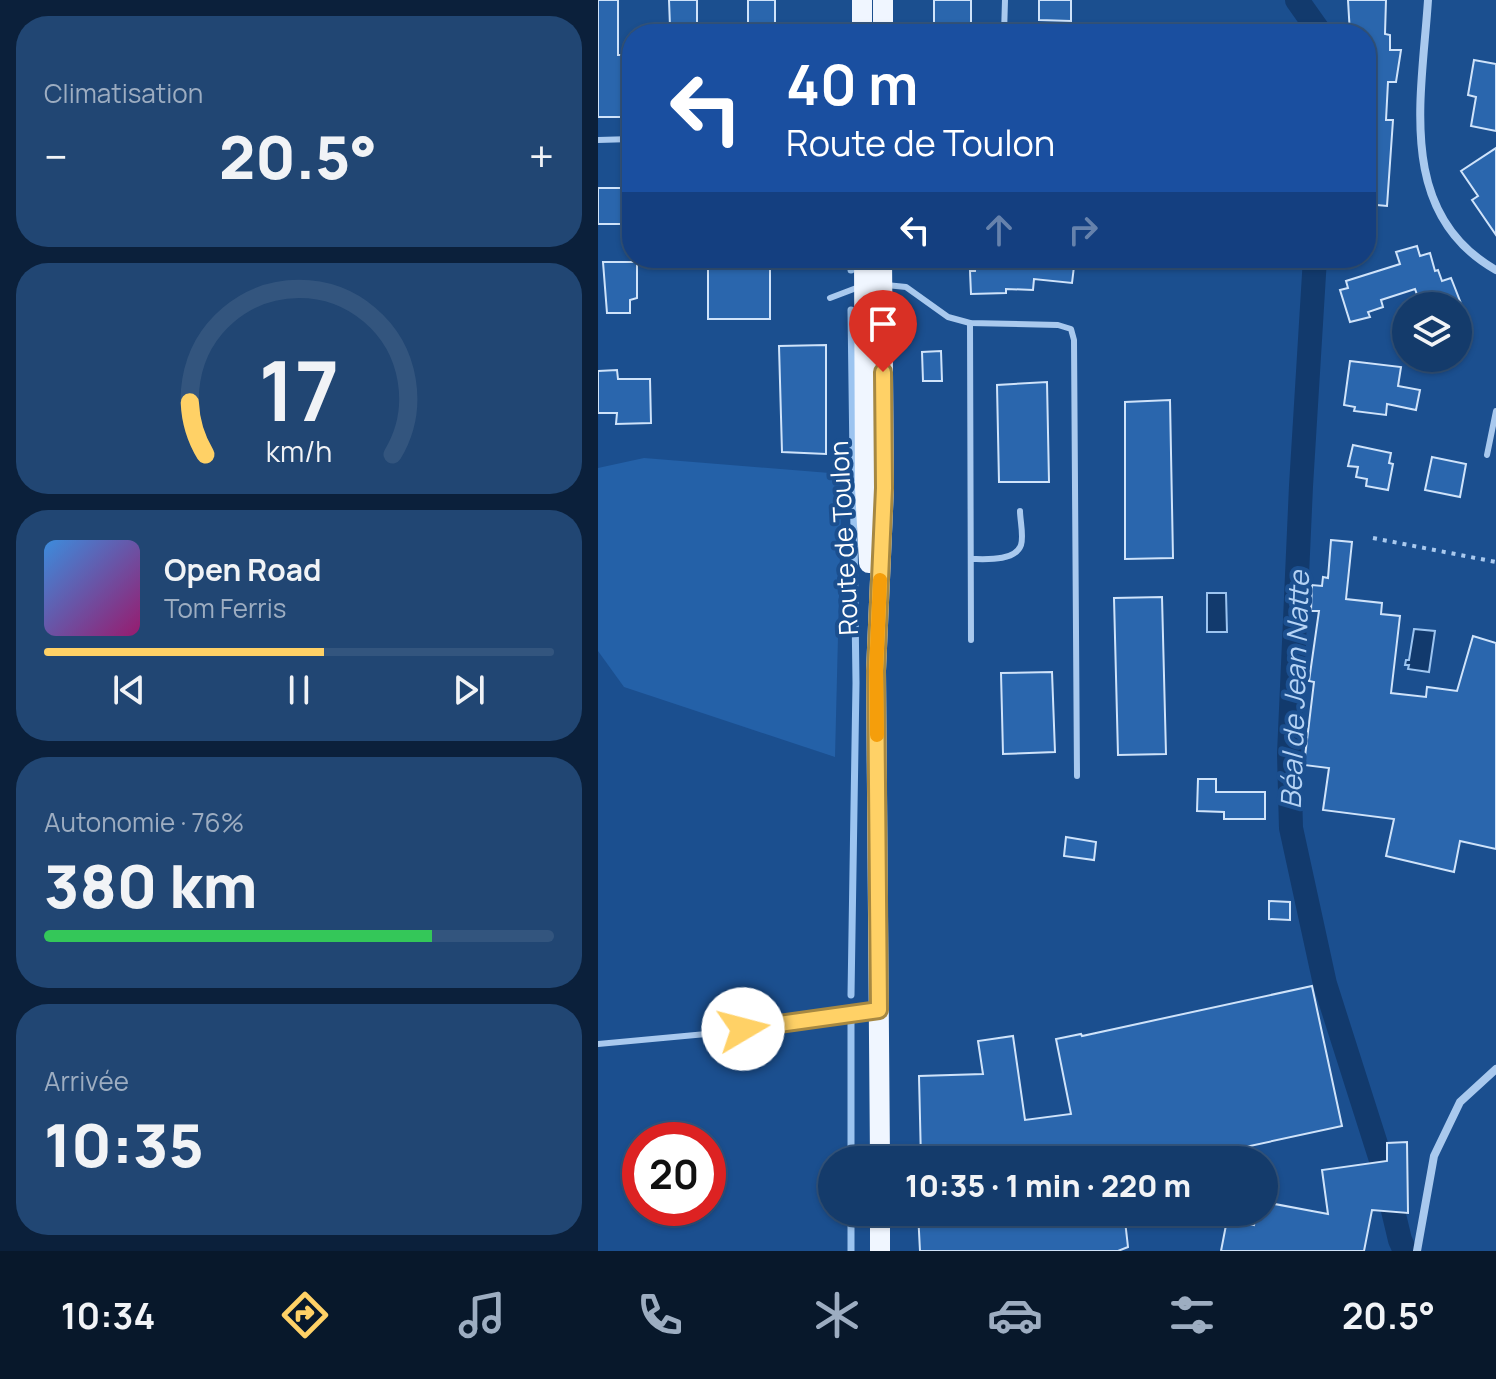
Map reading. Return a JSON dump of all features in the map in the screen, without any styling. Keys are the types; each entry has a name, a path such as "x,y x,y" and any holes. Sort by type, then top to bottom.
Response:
{"main road":[{"path":"862,0 862,24"},
{"path":"883,0 883,24"},
{"name":"Route de Toulon","path":"868,268 874,285"},
{"name":"Route de Toulon","path":"879,268 874,285 865,488 876,671 880,1146"},
{"path":"880,1226 880,1251"}],"street":[{"path":"1428,0 1420,153 1426,180 1450,229 1496,270"},
{"path":"1417,1251 1434,1156 1460,1102 1496,1069"}],"lane":[{"path":"1004,24 1005,0"},
{"path":"598,140 622,139"},
{"path":"830,298 874,285 906,287 948,317 970,323 1058,325 1071,329 1074,340 1077,776"},
{"path":"970,323 971,640"},
{"path":"1487,455 1496,411"},
{"path":"971,559 999,558 1014,553 1021,545 1020,511"},
{"path":"598,1044 717,1033 879,1010"}],"path":[{"path":"1373,538 1496,562"}],"shaded area":[{"path":"644,458 842,474 835,757 624,687 598,651 598,468"},
{"path":"1207,593 1226,593 1227,632 1207,632"},
{"path":"1414,629 1435,631 1429,672 1408,669 1409,665 1405,665 1409,660"}],"building":[{"path":"598,0 618,0 622,117 598,117"},
{"path":"669,0 697,0 697,24 670,24"},
{"path":"748,0 775,0 775,24 748,24"},
{"path":"934,0 971,0 971,24 934,24"},
{"path":"1039,0 1071,0 1071,21 1039,20"},
{"path":"1348,0 1386,0 1385,34 1390,35 1390,50 1401,50 1396,82 1388,82 1386,120 1393,120 1387,206 1376,205 1376,24 1349,24"},
{"path":"1474,60 1496,64 1496,131 1471,126 1476,97 1468,95"},
{"path":"1496,148 1496,235 1472,200 1478,196 1461,171"},
{"path":"598,188 622,188 622,224 598,224"},
{"path":"1417,246 1420,256 1430,253 1435,271 1438,270 1442,281 1451,278 1456,292 1416,292 1415,289 1392,292 1392,296 1381,300 1383,307 1368,312 1370,317 1350,322 1340,290 1348,288 1346,281 1400,264 1396,252"},
{"path":"603,262 622,262 622,268 637,268 637,298 630,300 630,313 607,313"},
{"path":"708,268 770,268 770,319 708,319"},
{"path":"975,268 1074,268 1072,283 1034,279 1033,290 1006,289 1006,293 971,294 970,271 975,271"},
{"path":"826,345 826,454 782,452 779,346"},
{"path":"941,351 942,381 923,381 922,352"},
{"path":"1350,361 1392,366 1392,372 1400,372 1398,386 1420,390 1416,410 1387,404 1386,415 1354,411 1355,407 1344,405"},
{"path":"617,370 618,379 650,379 651,423 616,424 617,413 598,413 598,371"},
{"path":"1047,382 1049,482 999,482 997,385"},
{"path":"1170,400 1173,558 1125,559 1125,402"},
{"path":"1353,445 1391,453 1389,463 1393,464 1388,490 1366,486 1367,479 1356,477 1358,467 1348,466"},
{"path":"1432,457 1466,464 1460,497 1425,490"},
{"path":"1331,540 1352,542 1346,599 1382,603 1381,614 1400,616 1391,693 1426,697 1427,687 1457,691 1473,636 1496,643 1496,849 1460,841 1454,872 1386,856 1394,819 1323,810 1329,768 1304,765 1314,682 1309,681 1319,611 1311,611 1312,585 1322,586 1323,577 1328,578"},
{"path":"1162,597 1166,754 1118,755 1114,598"},
{"path":"1052,672 1055,752 1003,754 1001,673"},
{"path":"1198,779 1216,779 1216,792 1265,792 1265,819 1224,819 1224,812 1197,811"},
{"path":"1066,837 1096,842 1094,860 1064,856"},
{"path":"1269,901 1290,902 1290,920 1269,919"},
{"path":"1312,986 1342,1126 1250,1146 921,1146 919,1076 983,1074 978,1041 1013,1036 1025,1120 1071,1114 1056,1039"},
{"path":"1407,1142 1408,1213 1372,1210 1364,1251 1221,1251 1226,1226 1278,1226 1278,1205 1328,1214 1322,1170 1387,1161 1387,1143"},
{"path":"919,1226 1126,1226 1128,1247 1118,1251 920,1251"}],"waterway":[{"name":"Béal de Jean Natte","path":"1297,0 1314,24"},
{"name":"Béal de Jean Natte","path":"1314,268 1289,754 1291,828 1325,984 1381,1160 1405,1251"},
{"path":"851,310 856,683 851,995"},
{"path":"851,1023 851,1146"},
{"path":"851,1226 851,1251"}],"slow traffic":[{"path":"877,735 880,580"}],"route":[{"path":"743,1029 879,1010 876,671 884,488 883,372"}]}
